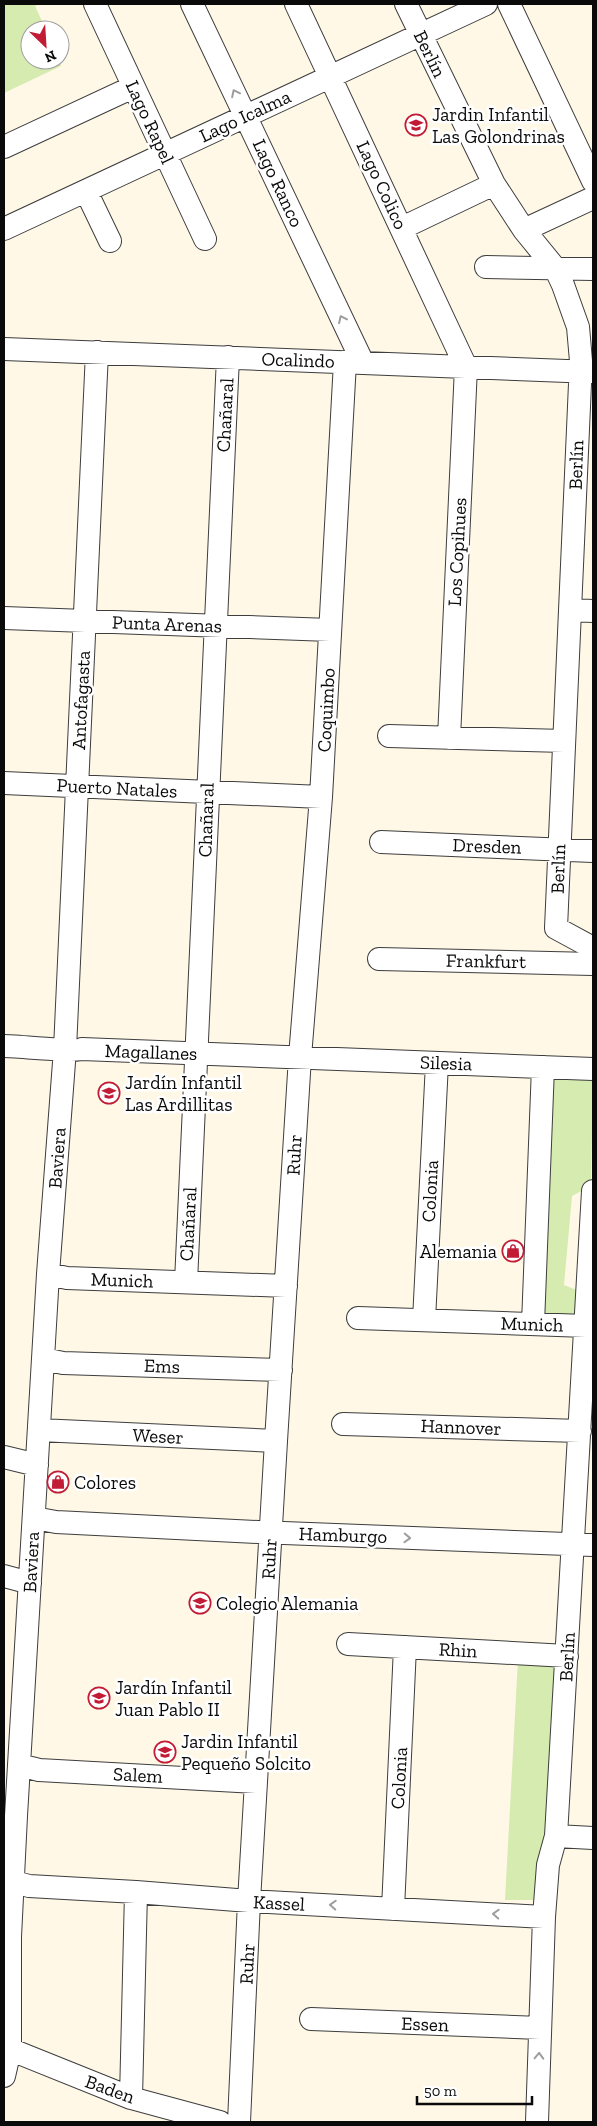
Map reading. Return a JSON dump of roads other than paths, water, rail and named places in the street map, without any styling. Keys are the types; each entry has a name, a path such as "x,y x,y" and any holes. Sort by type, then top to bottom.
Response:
{"street":[{"name":"Lago Rapel","path":"95,4 205,239"},
{"name":"Lago Ranco","path":"192,4 246,116 354,362"},
{"name":"Lago Colico","path":"296,4 466,367"},
{"name":"Berlín","path":"406,4 494,184 524,230 555,268 578,327 587,371 584,505 570,610 556,928 593,948"},
{"name":"Lago Icalma","path":"4,229 486,4"},
{"path":"509,4 593,181"},
{"path":"4,147 134,87"},
{"path":"402,228 494,184"},
{"path":"86,190 110,241"},
{"path":"524,230 593,198"},
{"path":"486,268 593,269"},
{"name":"Ocalindo","path":"4,349 587,371"},
{"name":"Antofagasta","path":"65,1048 97,352"},
{"name":"Chañaral","path":"186,1282 214,626 228,358"},
{"name":"Coquimbo","path":"300,1057 321,797 330,630 354,362"},
{"name":"Los Copihues","path":"448,738 466,367"},
{"path":"570,610 593,611"},
{"name":"Punta Arenas","path":"4,618 330,630"},
{"path":"389,736 564,741"},
{"name":"Puerto Natales","path":"4,783 321,797"},
{"name":"Dresden","path":"381,842 593,851"},
{"name":"Frankfurt","path":"380,959 593,964"},
{"name":"Magallanes","path":"4,1046 65,1048 77,1051 82,1049 300,1057"},
{"name":"Baviera","path":"4,2076 7,2049 7,1936 14,1882 10,1815 19,1766 14,1698 30,1583 48,1274 65,1048"},
{"name":"Silesia","path":"300,1057 593,1069"},
{"name":"Ruhr","path":"239,2122 256,1782 300,1057"},
{"name":"Colonia","path":"424,1320 437,1062"},
{"path":"533,1324 543,1067"},
{"name":"Berlín","path":"537,2122 544,1917 548,1865 556,1836 567,1656 583,1545 580,1430 593,1191"},
{"name":"Munich","path":"48,1274 67,1278 286,1286"},
{"name":"Munich","path":"358,1318 586,1326"},
{"name":"Ems","path":"44,1359 63,1363 281,1370"},
{"name":"Hannover","path":"343,1424 580,1430"},
{"name":"Weser","path":"39,1430 276,1441"},
{"path":"4,1457 37,1466"},
{"name":"Hamburgo","path":"34,1518 56,1522 271,1533 583,1545"},
{"path":"4,1576 30,1583"},
{"name":"Rhin","path":"348,1644 567,1656"},
{"name":"Colonia","path":"393,1909 405,1647"},
{"name":"Salem","path":"19,1766 39,1770 256,1782"},
{"path":"556,1836 593,1838"},
{"name":"Kassel","path":"14,1882 29,1886 250,1901 544,1917"},
{"path":"131,2098 136,1892"},
{"name":"Essen","path":"311,2019 540,2028"},
{"name":"Baden","path":"7,2049 131,2098 220,2122"}],"place":[{"name":"Jardin Infantil Las Golondrinas","path":"416,125"},
{"name":"Jardín Infantil Las Ardillitas","path":"109,1093"},
{"name":"Alemania","path":"513,1251"},
{"name":"Colores","path":"58,1482"},
{"name":"Colegio Alemania","path":"200,1603"},
{"name":"Jardín Infantil Juan Pablo II","path":"99,1698"},
{"name":"Jardin Infantil Pequeño Solcito","path":"165,1752"}]}
